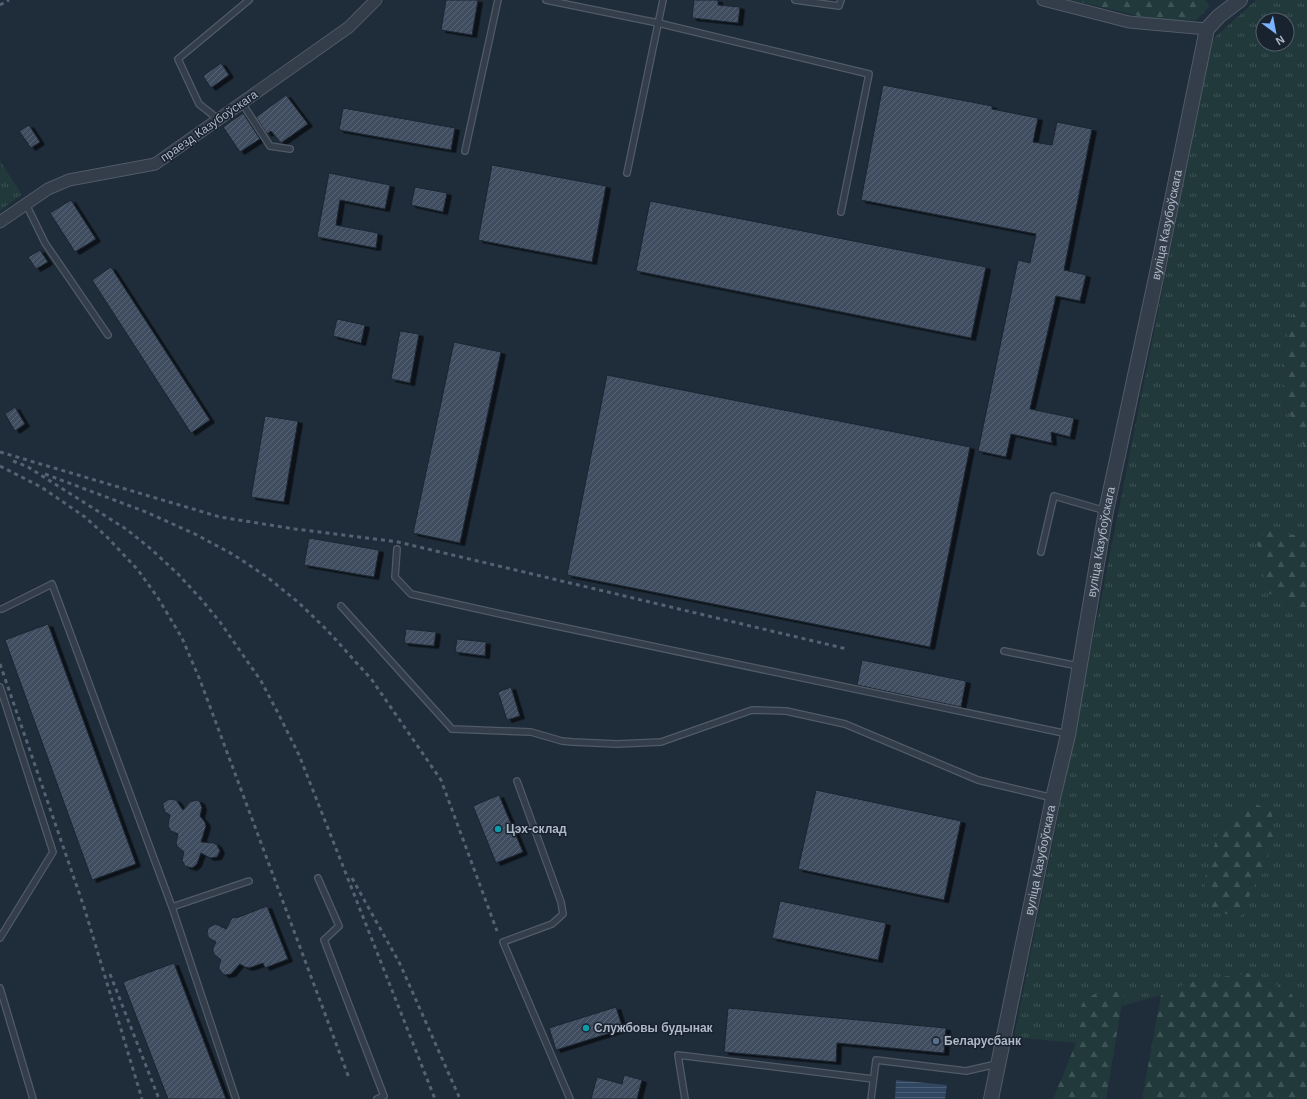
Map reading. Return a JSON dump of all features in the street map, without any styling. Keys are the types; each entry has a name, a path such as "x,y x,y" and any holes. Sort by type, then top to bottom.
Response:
{"street":[{"name":"праезд Казубоўскага","path":"0,222 48,189 69,180 155,164 349,27 376,0"},
{"path":"1043,0 1129,22 1207,29 1219,16 1240,0"},
{"name":"вуліца Казубоўскага","path":"991,1099 1053,798 1068,734 1106,511 1207,29"}],"lane":[{"path":"218,119 199,104 178,59 249,0"},
{"path":"465,151 498,0"},
{"path":"546,0 658,23 869,74 842,212"},
{"path":"627,173 663,0"},
{"path":"796,0 839,6 840,0"},
{"path":"242,103 270,146 290,149"},
{"path":"26,204 45,243 108,335"},
{"path":"1041,552 1054,496 1106,511"},
{"path":"397,549 395,576 411,594 514,618 1068,734"},
{"path":"2,609 52,584 172,907 236,1099"},
{"path":"342,606 452,729 530,732 562,741 573,742 617,744 661,742 752,710 786,711 845,724 978,780 1053,798"},
{"path":"1004,651 1079,666"},
{"path":"0,687 53,852 0,938"},
{"path":"517,781 561,902 563,914 552,924 503,942 570,1099"},
{"path":"318,878 339,926 324,940 384,1096 377,1099"},
{"path":"172,907 249,881"},
{"path":"0,988 33,1099"},
{"path":"685,1099 678,1055 873,1079"},
{"path":"871,1099 876,1060 966,1072 997,1064"}],"green space":[{"path":"1073,0 1205,0 1210,6 1196,20 1163,22"},
{"path":"1256,0 1307,0 1307,271 1304,275 1282,356 1283,398 1307,454 1307,526 1294,535 1280,532 1268,593 1307,610 1307,1016 1288,990 1190,982 1161,995 1122,1006 1124,991 1078,1014 1076,1043 1014,1037 1212,40"},
{"path":"0,161 22,194 0,211"},
{"path":"1307,271 1307,454 1283,398 1282,356 1304,275"},
{"path":"1270,523 1280,532 1294,535 1307,526 1307,610 1268,593 1257,543"},
{"path":"1250,801 1272,812 1273,844 1240,917 1213,911 1204,882 1220,825"},
{"path":"1248,973 1288,990 1307,1016 1307,1099 1142,1099 1161,995 1190,982"},
{"path":"1124,991 1106,1099 1053,1099 1076,1043 1078,1014 1084,1000 1095,994"}],"water":[{"path":"896,1080 947,1085 945,1099 895,1099"}],"building":[{"path":"446,0 478,0 472,35 441,30"},
{"path":"694,0 718,0 718,5 740,7 738,23 692,18"},
{"path":"221,63 229,75 211,88 203,76"},
{"path":"883,85 992,106 992,109 1038,118 1033,142 1052,145 1057,122 1092,129 1064,270 1086,275 1080,301 1056,296 1030,409 1074,418 1070,437 1051,432 1052,443 1011,434 1006,457 978,451 1018,260 1030,263 1036,234 861,200"},
{"path":"286,95 308,124 281,143 271,131 267,134 256,117"},
{"path":"343,108 455,128 451,150 339,130"},
{"path":"243,113 260,139 240,152 223,127"},
{"path":"29,125 40,142 31,148 19,131"},
{"path":"492,165 606,186 592,262 478,240"},
{"path":"329,173 390,185 385,209 340,200 336,225 378,233 376,248 317,237"},
{"path":"415,187 447,193 443,212 411,205"},
{"path":"71,200 96,239 75,252 50,213"},
{"path":"650,201 986,267 971,338 636,271"},
{"path":"40,250 48,262 36,269 28,257"},
{"path":"111,267 210,420 191,433 92,280"},
{"path":"337,319 365,325 361,343 333,336"},
{"path":"400,331 419,334 410,383 391,379"},
{"path":"454,342 501,352 460,543 413,533"},
{"path":"607,375 970,447 930,647 567,575"},
{"path":"15,407 25,424 15,431 5,414"},
{"path":"265,416 298,421 284,502 251,497"},
{"path":"309,538 379,550 374,577 304,565"},
{"path":"48,624 136,864 92,880 5,640"},
{"path":"406,629 436,632 434,646 404,643"},
{"path":"457,639 486,642 485,656 455,652"},
{"path":"862,660 966,681 961,707 857,685"},
{"path":"511,687 520,716 507,720 498,692"},
{"path":"816,790 961,821 944,900 798,869"},
{"name":"Цэх-склад","path":"499,795 523,852 496,863 473,806"},
{"path":"169,799 176,800 183,810 190,802 197,800 200,802 202,808 200,816 205,822 206,826 201,842 214,843 217,845 220,851 217,857 210,858 201,853 195,866 192,868 185,866 182,860 184,852 177,846 176,843 178,834 171,831 169,828 168,825 170,815 165,812 163,806 163,803"},
{"path":"780,901 886,923 878,960 772,938"},
{"path":"267,906 288,959 265,968 263,963 249,968 240,964 231,974 224,975 219,969 221,960 213,952 216,942 209,938 207,934 208,928 216,924 226,929 232,918 239,917"},
{"path":"174,963 226,1099 168,1099 123,982"},
{"name":"Службовы будынак","path":"616,1007 623,1029 556,1050 549,1028"},
{"path":"728,1008 946,1028 944,1053 837,1043 836,1062 724,1052"},
{"path":"624,1075 642,1080 637,1099 591,1099 597,1077 622,1084"}],"railway":[{"path":"0,5 9,0"},
{"path":"0,452 220,517 295,529 398,542 847,649"},
{"path":"13,461 28,467 126,529 151,549 178,574 201,599 220,622 261,681 299,755 435,1099"},
{"path":"0,466 41,487 85,517 107,537 138,570 158,598 182,638 200,680 349,1078"},
{"path":"45,474 146,512 195,534 234,555 267,577 298,602 327,630 372,680 441,780 497,931"},
{"path":"0,664 84,907 142,1099"},
{"path":"352,878 400,964 460,1099"},
{"path":"110,974 159,1099"}],"place":[{"name":"Цэх-склад","path":"498,829"},
{"name":"Службовы будынак","path":"586,1028"},
{"name":"Беларусбанк","path":"936,1041"}]}
